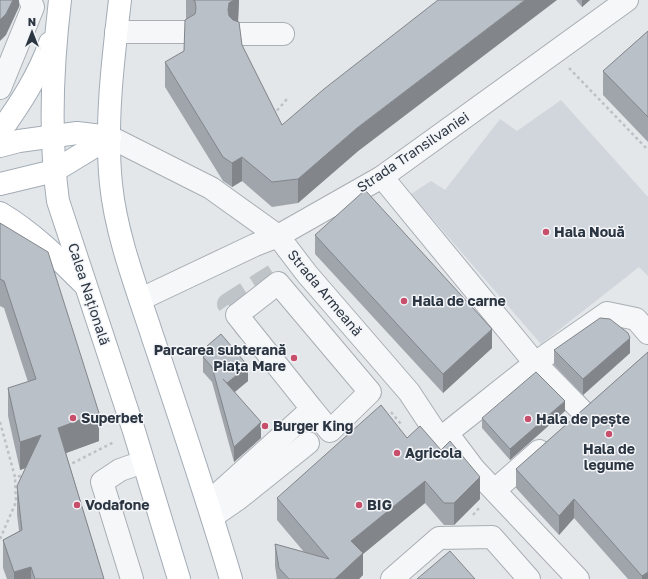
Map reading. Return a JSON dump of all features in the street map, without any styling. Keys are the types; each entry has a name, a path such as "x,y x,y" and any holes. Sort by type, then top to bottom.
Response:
{"main road":[{"name":"Calea Națională","path":"60,0 52,96 54,171 58,201 87,287 179,579"},
{"path":"120,0 116,32 110,137 111,184 120,231 231,579"},
{"path":"0,132 19,106 45,60 57,23"},
{"path":"0,146 20,141 78,133 110,137"},
{"path":"0,184 54,171 110,137"},
{"path":"0,213 48,247 87,287"}],"street":[{"path":"0,88 33,7 30,0"},
{"name":"Strada Transilvaniei","path":"141,299 278,236 382,177 626,0"},
{"path":"116,32 184,32"},
{"path":"240,34 283,34"},
{"name":"Strada Armeană","path":"110,137 211,188 278,236 307,274 409,392 440,439 447,433"},
{"path":"382,177 535,363 583,412"},
{"path":"278,283 370,392 330,431 312,410 237,316 278,283"},
{"path":"578,579 474,469 447,433 535,363 607,313 636,320 648,332"},
{"path":"494,490 601,396"},
{"path":"210,510 312,410"},
{"path":"210,510 238,499 308,443"},
{"path":"132,579 102,482 120,470 143,462"},
{"path":"392,579 439,538 492,537 529,579"}],"path":[{"path":"554,52 648,150"},
{"path":"272,117 287,99"},
{"path":"386,417 409,392"},
{"path":"0,422 15,477 16,502 0,539"},
{"path":"15,477 30,474"}],"shaded area":[{"name":"Hala Nouă","path":"561,100 648,197 648,276 639,267 541,344 411,194 431,181 445,190 500,119 517,131"}],"building":[{"path":"0,0 13,0 6,14 0,20"},
{"path":"193,0 234,0 229,3 229,16 233,20 239,22 242,45 282,125 324,89 438,0 525,0 357,128 298,179 272,182 242,157 232,163 223,157 165,62 184,51 185,20 195,14 195,1"},
{"path":"648,31 648,117 603,71"},
{"name":"Hala de carne","path":"365,190 492,329 443,374 315,235"},
{"path":"0,223 48,252 99,413 58,428 104,579 35,579 31,567 14,572 3,540 22,530 17,486 41,435 20,442 8,388 36,379 4,281 0,279"},
{"path":"600,318 610,319 628,333 630,338 583,379 554,350"},
{"path":"221,334 248,366 227,383 223,379 261,422 234,447 212,367 203,357 211,350 207,346"},
{"name":"Hala de legume","path":"648,352 648,572 642,576 574,499 559,516 516,469"},
{"name":"Hala de pește","path":"536,372 565,401 510,449 482,418"},
{"name":"BIG","path":"381,405 407,438 420,426 441,450 450,441 480,477 454,503 444,503 425,481 351,541 363,553 335,579 289,579 279,568 275,544 329,559 277,498"},
{"path":"450,551 475,579 417,579"}],"tunnel":[{"path":"248,331 228,304 275,274 280,280"}],"place":[{"name":"Hala Nouă","path":"546,232"},
{"name":"Hala de carne","path":"404,301"},
{"name":"Parcarea subterană Piața Mare","path":"294,358"},
{"name":"Superbet","path":"73,418"},
{"name":"Hala de pește","path":"528,419"},
{"name":"Burger King","path":"265,426"},
{"name":"Hala de legume","path":"609,434"},
{"name":"Agricola","path":"397,453"},
{"name":"Vodafone","path":"77,505"},
{"name":"BIG","path":"359,505"}]}
